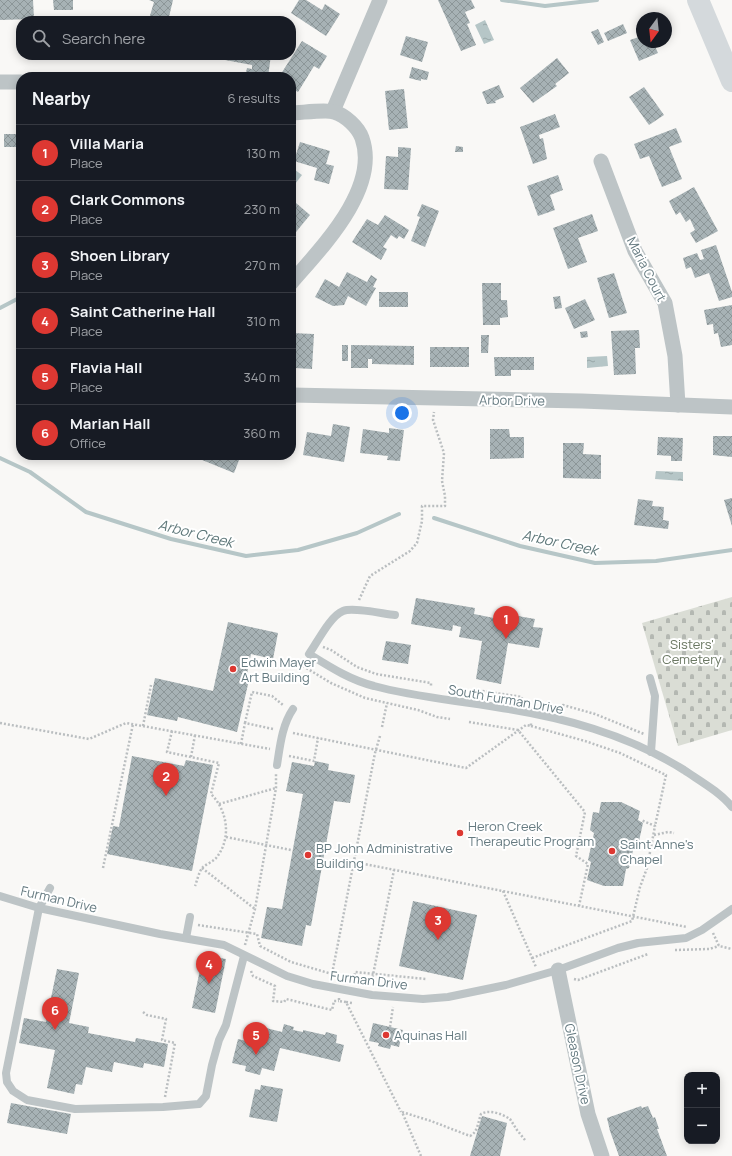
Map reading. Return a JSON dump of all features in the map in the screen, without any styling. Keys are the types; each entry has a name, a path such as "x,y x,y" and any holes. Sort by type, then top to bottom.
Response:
{"main road":[{"path":"698,0 732,81"}],"street":[{"path":"333,111 380,0"},
{"path":"0,82 16,82"},
{"path":"296,113 333,111 345,117 360,133 364,144 365,161 352,205 334,231 296,277"},
{"name":"Maria Court","path":"601,161 635,251 665,303 675,356 678,405"},
{"name":"Arbor Drive","path":"296,395 732,407"},
{"name":"Gleason Drive","path":"558,970 588,1114 602,1156"}],"lane":[{"path":"351,610 395,616"},
{"name":"South Furman Drive","path":"351,610 343,611 332,619 309,654 351,679 374,686 431,698 495,706 552,717 587,726 639,745 693,776 716,792 732,807"},
{"path":"650,678 655,696 651,752"},
{"path":"277,764 284,731 293,709"},
{"path":"50,888 39,908 6,1073 7,1082 14,1091 26,1100 74,1109 162,1107 199,1104 206,1096 214,1058 219,1040 226,1025 244,956"},
{"name":"Furman Drive","path":"0,896 39,908 224,945 287,976 313,984 372,995 423,999 478,992 558,970 618,948 638,943 693,936 732,909"},
{"path":"186,938 190,920"}],"path":[{"path":"351,610 362,593 370,576 410,551 417,543 422,521 422,506 445,506 442,481 444,453 433,420 434,399"},
{"path":"302,666 312,671"},
{"path":"143,726 151,685"},
{"path":"241,744 252,692 272,696 282,705"},
{"path":"382,727 388,697"},
{"path":"531,726 532,720"},
{"path":"469,722 518,730 585,812 576,856 588,864 579,906"},
{"path":"0,723 89,739 126,723 270,749"},
{"path":"245,723 278,730"},
{"path":"103,868 133,724"},
{"path":"291,732 466,768 526,725 592,743 620,753 666,775 647,868 640,887 632,921 579,939 532,958"},
{"path":"172,731 167,752 218,763 211,794 219,804 225,819 226,837 216,858 202,868 195,886"},
{"path":"190,757 195,735"},
{"path":"332,974 375,753 380,736"},
{"path":"289,756 314,761 318,738"},
{"path":"219,804 276,788 255,909 248,932 244,956"},
{"path":"641,820 655,826"},
{"path":"654,835 668,832 674,833"},
{"path":"226,837 291,850"},
{"path":"354,862 689,927"},
{"path":"202,868 255,909"},
{"path":"371,986 394,870"},
{"path":"503,891 537,969"},
{"path":"190,920 218,929 257,934 260,946 275,955 332,974 354,978 355,972 373,975 426,979"},
{"path":"712,932 719,946"},
{"path":"669,950 709,949 719,946 732,949"},
{"path":"574,979 578,980 650,953"},
{"path":"251,971 253,976 275,986 273,1001 284,1002 286,999 332,1010 334,1000 346,1002 402,1112 421,1156"},
{"path":"390,1027 393,1007"},
{"path":"143,1012 146,1016 166,1020 162,1040 175,1043 162,1107"},
{"path":"402,1112 470,1136 474,1134 478,1128 481,1114 494,1112 510,1118 525,1140"}],"green space":[{"name":"Sisters' Cemetery","path":"732,597 732,730 678,746 642,623"}],"water":[{"path":"485,20 494,40 484,44 475,25"},
{"path":"296,171 302,175 296,183"},
{"path":"607,356 608,366 587,368 587,357"},
{"path":"656,471 683,472 683,481 655,479"}],"building":[{"path":"0,0 33,0 34,16 16,16 16,20 0,20"},
{"path":"53,0 73,0 73,10 54,10"},
{"path":"149,0 173,0 169,16 150,16 154,2"},
{"path":"299,0 306,0 322,10 325,4 340,14 326,36 291,13"},
{"path":"438,0 471,0 475,8 465,12 470,23 467,24 476,45 461,51"},
{"path":"623,24 627,33 608,41 604,33"},
{"path":"598,29 604,42 598,45 591,32"},
{"path":"406,36 428,42 422,62 400,55"},
{"path":"636,38 636,48 656,48 658,53 639,61 630,40"},
{"path":"302,41 327,56 319,69 314,66 298,92 296,91 296,72 282,72 290,60 296,60 296,50"},
{"path":"557,58 569,73 555,84 557,86 533,103 520,88"},
{"path":"225,60 270,60 269,72 246,72 247,68 252,69 252,65"},
{"path":"412,67 429,72 427,80 421,79 421,81 409,78"},
{"path":"499,85 504,97 495,101 496,103 487,104 482,92"},
{"path":"644,87 664,115 649,125 629,97"},
{"path":"404,89 408,128 389,130 385,91"},
{"path":"555,114 560,127 539,135 540,139 543,138 547,159 533,164 520,127"},
{"path":"676,128 682,142 669,147 682,179 662,187 649,156 640,159 634,144"},
{"path":"4,134 16,134 16,147 4,147"},
{"path":"300,142 330,151 326,164 334,166 329,184 314,180 317,168 296,162 296,155"},
{"path":"456,146 463,147 463,152 455,152"},
{"path":"398,147 411,148 408,190 384,189 386,156 398,157"},
{"path":"558,175 563,190 550,195 555,210 538,216 527,186"},
{"path":"694,187 718,231 696,243 690,233 695,230 690,219 686,222 680,212 676,215 669,201"},
{"path":"296,203 310,215 296,232"},
{"path":"422,204 439,211 425,247 411,241 420,217 417,216"},
{"path":"592,214 598,231 578,238 587,262 568,269 553,228"},
{"path":"385,215 409,230 404,239 399,236 397,239 391,235 383,247 387,249 381,260 352,242 367,219 378,225"},
{"path":"716,245 732,292 732,297 719,301 709,273 695,278 691,267 686,269 683,258 697,253 700,260 704,259 701,250"},
{"path":"347,272 367,282 371,275 377,279 373,287 376,288 366,306 348,296 344,305 333,306 315,297 325,279 339,287"},
{"path":"614,273 627,313 609,318 597,278"},
{"path":"482,283 501,283 501,300 507,300 508,317 500,318 500,325 483,325"},
{"path":"379,292 408,292 408,307 379,307"},
{"path":"560,296 562,308 555,309 553,297"},
{"path":"585,299 595,320 574,329 565,308"},
{"path":"732,305 732,345 721,347 718,333 714,334 713,324 707,325 704,310"},
{"path":"639,330 640,348 635,348 636,374 614,375 611,331"},
{"path":"587,331 588,337 581,338 580,332"},
{"path":"296,333 314,334 312,369 296,368"},
{"path":"481,335 489,335 488,353 481,353"},
{"path":"342,345 348,345 348,361 342,361"},
{"path":"351,345 414,346 414,365 372,364 372,359 368,359 368,368 351,368"},
{"path":"430,347 469,347 469,367 430,367"},
{"path":"494,357 534,357 534,370 511,370 511,376 495,376"},
{"path":"333,424 350,427 344,462 303,455 307,432 331,436"},
{"path":"389,428 404,430 400,461 387,460 388,456 360,453 363,429 389,433"},
{"path":"490,429 509,429 510,437 524,437 524,458 490,459"},
{"path":"713,436 732,436 732,457 713,455"},
{"path":"658,437 683,438 682,461 671,461 671,456 657,455"},
{"path":"563,443 584,443 583,454 601,455 601,479 563,478"},
{"path":"202,460 239,460 234,473"},
{"path":"732,498 732,526 724,500"},
{"path":"638,499 653,501 652,506 664,507 663,520 669,521 668,529 634,525"},
{"path":"416,598 475,608 474,614 499,619 501,613 535,619 533,627 543,628 539,648 508,643 501,684 476,679 482,641 459,637 461,627 453,625 452,631 411,624"},
{"name":"Edwin Mayer Art Building","path":"228,622 278,633 273,659 251,654 246,679 249,680 237,732 178,717 177,721 147,715 155,678 213,691"},
{"path":"386,641 411,645 408,664 382,660"},
{"path":"132,756 184,766 186,760 213,765 192,871 107,854 113,826 119,827"},
{"name":"BP John Administrative Building","path":"315,761 329,764 328,770 355,775 350,803 334,801 311,926 306,925 302,946 261,938 267,907 282,909 303,794 286,791 292,762 314,766"},
{"name":"Saint Anne's Chapel","path":"601,802 621,802 640,811 638,820 643,823 639,841 635,842 629,868 626,869 623,886 604,886 587,880 591,862 588,860 594,833 590,830 593,812 599,813"},
{"path":"413,901 477,915 463,980 399,966"},
{"path":"203,955 226,959 215,1013 192,1008"},
{"path":"57,969 79,973 69,1023 89,1027 88,1033 135,1042 136,1038 168,1044 164,1067 144,1063 143,1068 114,1062 112,1072 86,1067 82,1085 76,1084 74,1094 47,1088 55,1050 19,1043 24,1018 46,1022"},
{"name":"Aquinas Hall","path":"373,1023 403,1030 399,1047 391,1045 390,1049 378,1046 379,1043 369,1041"},
{"path":"284,1024 294,1027 293,1030 303,1032 303,1030 325,1035 326,1032 337,1035 336,1043 344,1045 340,1062 280,1048 274,1071 262,1068 260,1075 245,1071 246,1066 232,1063 238,1039 250,1042 254,1025 282,1032"},
{"path":"261,1085 283,1089 277,1122 249,1117 255,1089 260,1090"},
{"path":"11,1103 71,1114 67,1134 7,1123"},
{"path":"641,1106 642,1108 648,1106 653,1118 655,1117 659,1129 657,1129 667,1156 619,1156 607,1118"},
{"path":"482,1116 507,1123 500,1156 470,1156"}],"waterway":[{"path":"502,0 545,6 597,0"},
{"path":"0,308 16,300"},
{"name":"Arbor Creek","path":"0,458 30,472 86,512 171,539 246,556 298,550 357,533 399,514"},
{"name":"Arbor Creek","path":"434,518 520,546 595,563 656,561 732,550"}],"place":[{"name":"Villa Maria","path":"506,639"},
{"name":"Edwin Mayer Art Building","path":"233,669"},
{"name":"Clark Commons","path":"166,796"},
{"name":"Heron Creek Therapeutic Program","path":"460,833"},
{"name":"Saint Anne's Chapel","path":"612,851"},
{"name":"BP John Administrative Building","path":"308,855"},
{"name":"Shoen Library","path":"438,940"},
{"name":"Saint Catherine Hall","path":"209,984"},
{"name":"Marian Hall","path":"55,1030"},
{"name":"Aquinas Hall","path":"386,1035"},
{"name":"Flavia Hall","path":"256,1055"}]}
